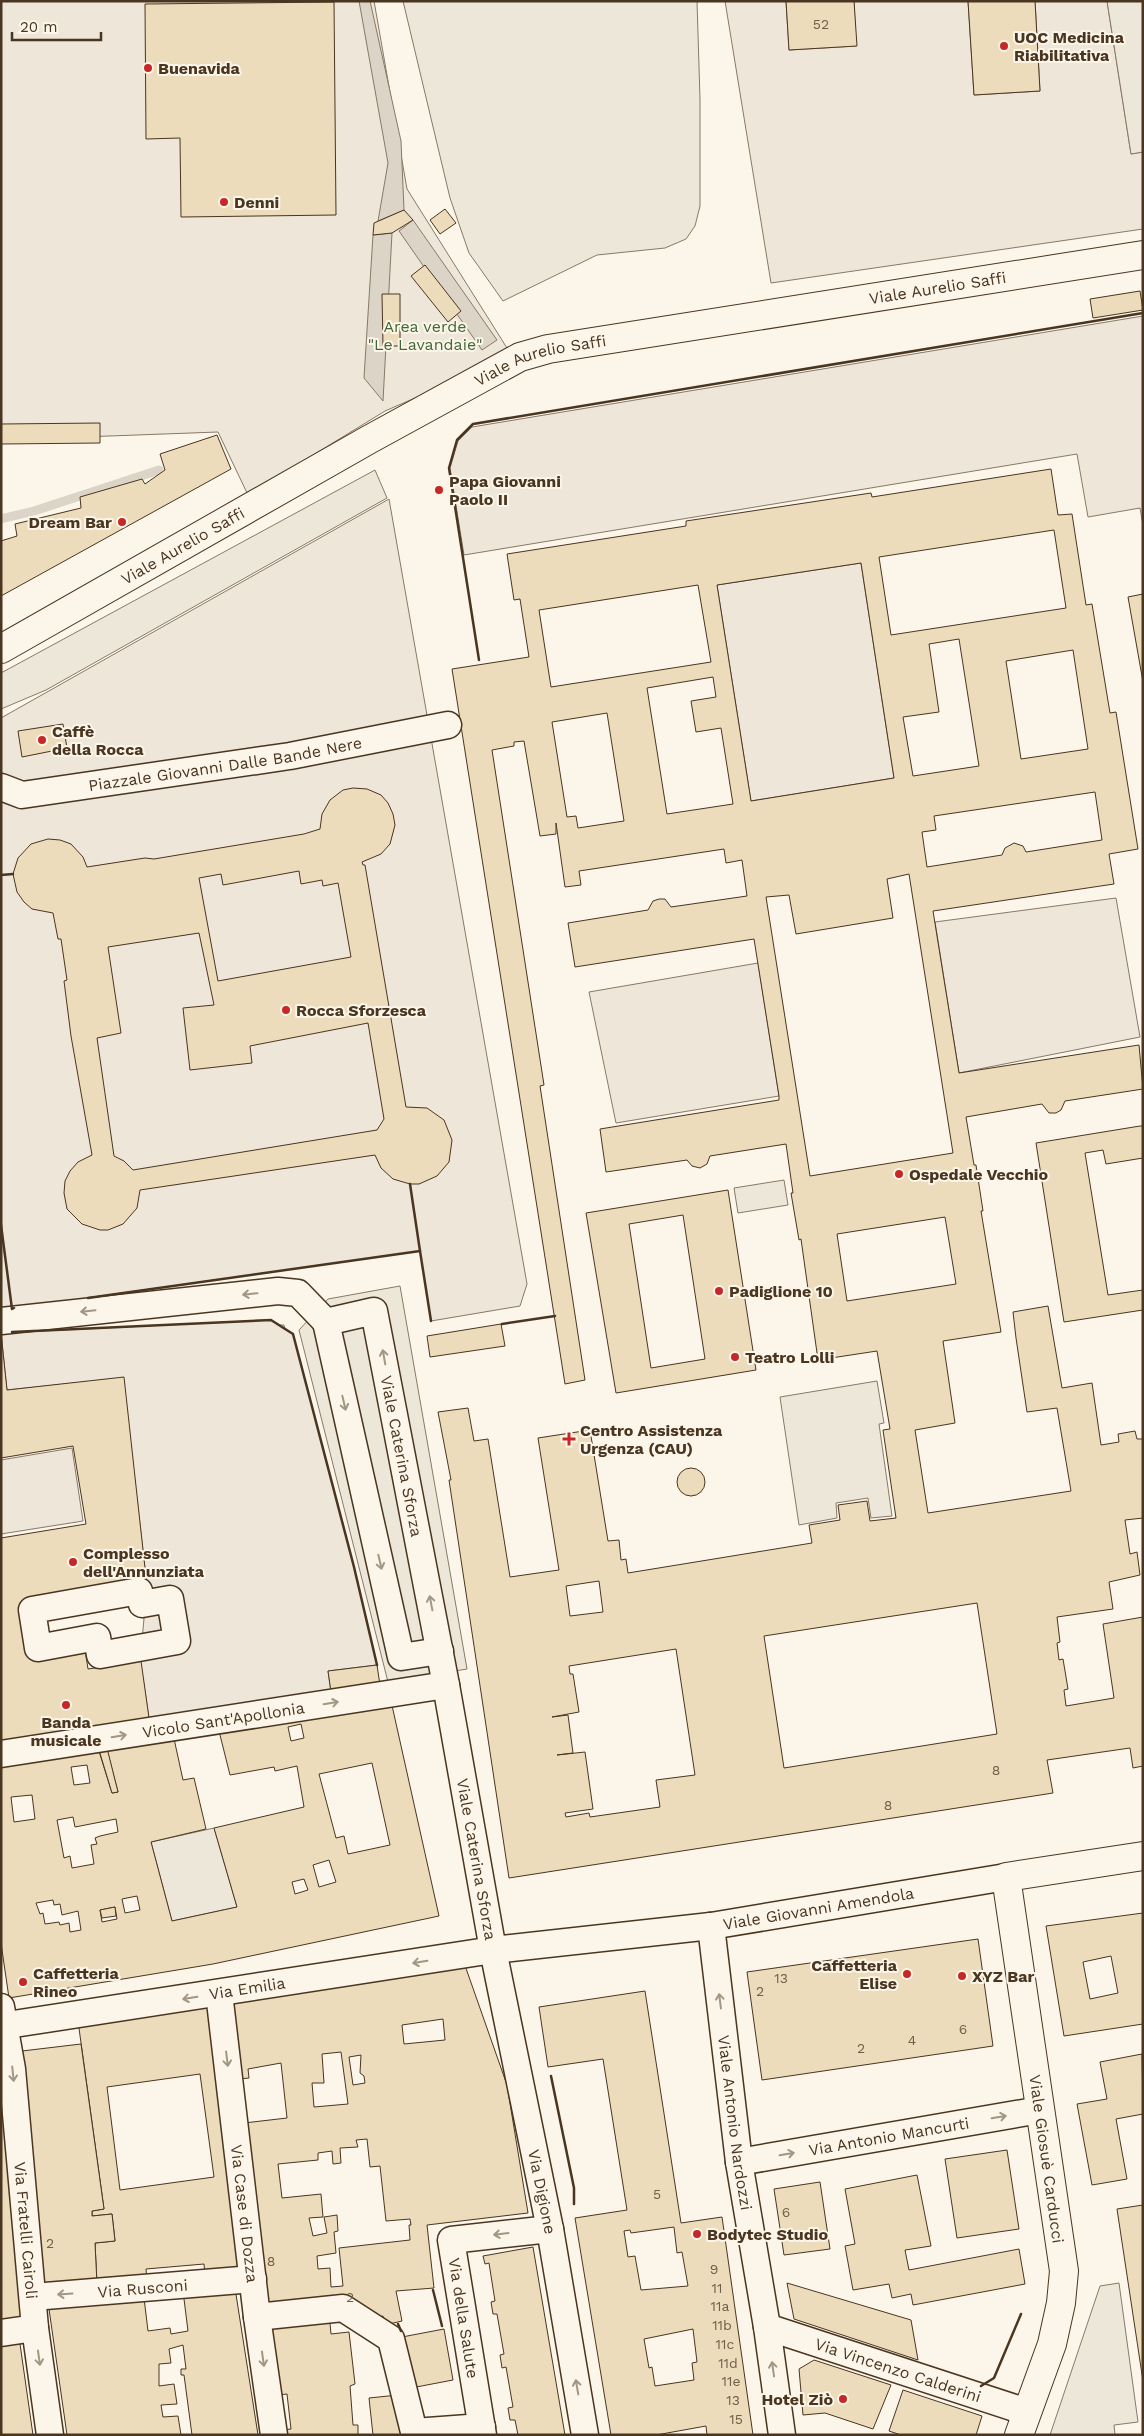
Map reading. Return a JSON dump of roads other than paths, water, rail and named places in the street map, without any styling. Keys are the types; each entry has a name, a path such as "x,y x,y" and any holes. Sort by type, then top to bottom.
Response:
{"street":[{"name":"Viale Aurelio Saffi","path":"1,649 370,439 520,357 558,347 1143,256"},
{"name":"Piazzale Giovanni Dalle Bande Nere","path":"1,787 22,795 290,756 448,725"},
{"path":"1,1321 278,1291 298,1293 326,1322 401,1657 440,1651"},
{"name":"Viale Caterina Sforza","path":"326,1322 374,1311 440,1651 493,1950"},
{"path":"140,1591 142,1604 170,1599 177,1641 100,1655 97,1638 38,1648 32,1610 140,1591"},
{"name":"Vicolo Sant'Apollonia","path":"1,1754 446,1684"},
{"name":"Viale Giovanni Amendola","path":"493,1950 711,1926 1143,1856"},
{"name":"Viale Giosuè Carducci","path":"1006,1877 1064,2272 1061,2303 1052,2344 1023,2424"},
{"name":"Viale Antonio Nardozzi","path":"711,1926 739,2162 767,2327 782,2435"},
{"name":"Via Emilia","path":"3,2020 219,1993 493,1950"},
{"name":"Via Digione","path":"493,1950 550,2228 585,2435"},
{"name":"Via Case di Dozza","path":"219,1993 257,2317 274,2435"},
{"name":"Via Fratelli Cairoli","path":"3,2020 12,2069 35,2328 50,2435"},
{"name":"Via Antonio Mancurti","path":"739,2162 1040,2110"},
{"name":"Via della Salute","path":"482,2431 451,2240 550,2228"},
{"name":"Via Rusconi","path":"33,2297 254,2279"},
{"path":"257,2317 342,2308 392,2339 414,2432 482,2431"},
{"name":"Via Vincenzo Calderini","path":"767,2327 1023,2424"},
{"path":"1,2333 35,2328"}],"waterway":[{"path":"1,519 34,511 159,470"}],"place":[{"name":"UOC Medicina Riabilitativa","path":"1004,46"},
{"name":"Buenavida","path":"148,68"},
{"name":"Denni","path":"224,202"},
{"name":"Papa Giovanni Paolo II","path":"439,490"},
{"name":"Dream Bar","path":"122,522"},
{"name":"Caffè della Rocca","path":"42,740"},
{"name":"Rocca Sforzesca","path":"286,1010"},
{"name":"Ospedale Vecchio","path":"899,1174"},
{"name":"Padiglione 10","path":"719,1291"},
{"name":"Teatro Lolli","path":"735,1357"},
{"name":"Centro Assistenza Urgenza (CAU)","path":"569,1439"},
{"name":"Complesso dell'Annunziata","path":"73,1562"},
{"name":"Banda musicale","path":"66,1705"},
{"name":"Caffetteria Elise","path":"907,1974"},
{"name":"XYZ Bar","path":"962,1976"},
{"name":"Caffetteria Rineo","path":"23,1982"},
{"name":"Bodytec Studio","path":"697,2234"},
{"name":"Hotel Ziò","path":"843,2399"}],"park label":[{"name":"Area verde \"Le Lavandaie\"","path":"425,335"}]}
